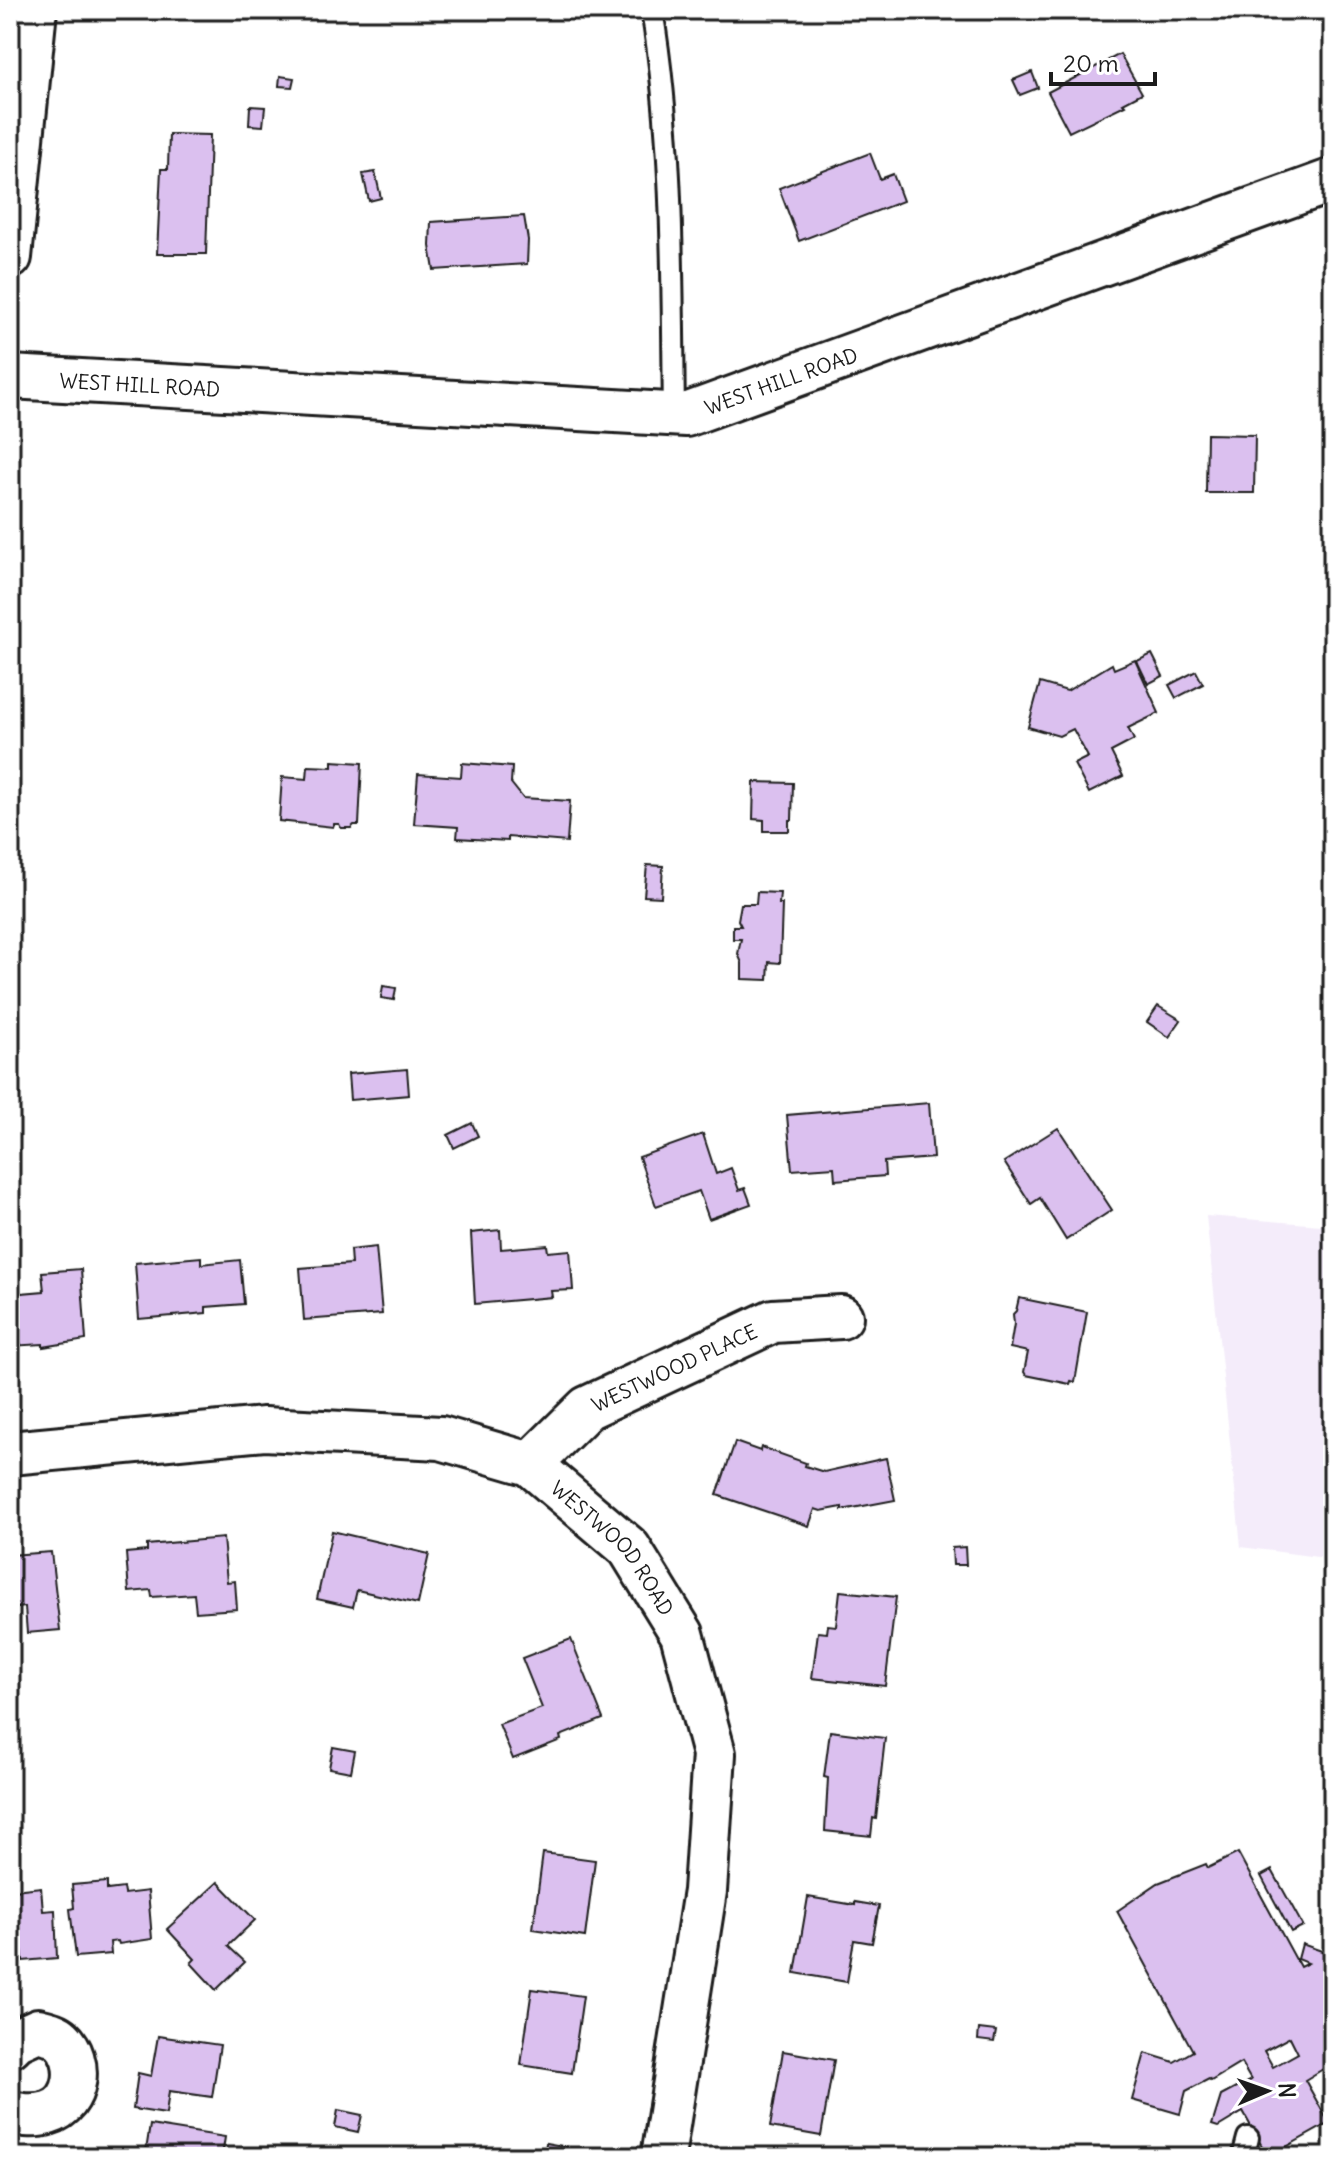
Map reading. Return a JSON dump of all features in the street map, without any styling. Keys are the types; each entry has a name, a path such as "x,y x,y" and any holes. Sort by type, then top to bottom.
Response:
{"street":[{"path":"10,257 35,10"},
{"name":"WEST HILL ROAD","path":"10,377 686,415 1333,180"},
{"name":"WESTWOOD PLACE","path":"530,1464 587,1408 773,1321 841,1317"},
{"name":"WESTWOOD ROAD","path":"10,1453 264,1429 441,1438 530,1464 629,1548 682,1634 714,1754 705,1891 663,2157"},
{"path":"10,2046 38,2030 60,2038 72,2055 76,2075 68,2099 51,2113 30,2116 10,2113"}],"lane":[{"path":"652,10 663,71 672,258 674,414"}],"shaded area":[{"path":"1333,990 1333,1559 1241,1547 1206,1216 1321,1225"}],"building":[{"path":"1120,54 1142,93 1123,103 1125,105 1069,132 1048,92"},
{"path":"1032,72 1038,88 1020,95 1013,80"},
{"path":"280,76 294,78 292,87 279,86"},
{"path":"250,106 265,107 263,126 249,125"},
{"path":"169,134 210,135 206,254 157,254 161,169 168,169"},
{"path":"870,153 880,179 893,174 903,201 799,241 779,188"},
{"path":"375,172 381,198 369,201 363,174"},
{"path":"524,216 528,240 527,264 434,270 430,246 431,222"},
{"path":"1207,434 1255,435 1254,493 1206,493"},
{"path":"1152,654 1163,676 1148,684 1137,661"},
{"path":"1135,660 1159,713 1128,728 1134,740 1111,752 1123,776 1089,793 1074,764 1088,757 1073,729 1059,736 1028,727 1040,683 1067,691 1112,664 1114,669"},
{"path":"1196,671 1203,684 1176,698 1169,685"},
{"path":"332,761 362,763 359,825 341,828 339,824 333,827 279,821 282,777 307,779 308,766 332,767"},
{"path":"462,763 512,767 511,783 523,798 570,801 567,842 508,837 508,841 457,838 458,827 414,824 418,774 461,777"},
{"path":"754,782 793,783 789,831 764,831 764,820 753,819"},
{"path":"647,865 663,866 661,897 644,896"},
{"path":"757,892 780,893 779,904 782,904 780,963 769,962 768,980 742,979 742,963 738,954 741,939 733,939 733,926 741,926 738,920 741,904 756,904"},
{"path":"383,986 396,988 394,1000 381,998"},
{"path":"1158,1006 1181,1020 1169,1037 1147,1022"},
{"path":"407,1069 409,1095 350,1100 348,1074"},
{"path":"929,1103 933,1158 884,1162 885,1176 835,1180 834,1167 792,1170 787,1115"},
{"path":"472,1123 478,1136 454,1148 448,1135"},
{"path":"1058,1128 1112,1210 1066,1240 1040,1198 1031,1204 1004,1162"},
{"path":"703,1134 716,1174 731,1168 739,1190 745,1188 751,1204 709,1219 699,1191 656,1206 639,1157"},
{"path":"500,1230 501,1249 547,1245 548,1252 570,1250 573,1290 551,1291 552,1297 475,1304 471,1233"},
{"path":"376,1247 382,1314 304,1320 300,1268 351,1264 350,1250"},
{"path":"201,1257 201,1264 240,1260 244,1304 206,1307 206,1313 139,1319 135,1263"},
{"path":"81,1269 86,1340 43,1347 43,1344 10,1346 10,1294 44,1291 42,1272"},
{"path":"1019,1298 1087,1312 1075,1382 1071,1381 1070,1384 1024,1372 1028,1352 1010,1348 1013,1314"},
{"path":"735,1442 760,1451 761,1447 824,1472 886,1458 895,1500 842,1510 842,1507 821,1511 815,1509 809,1526 717,1495"},
{"path":"332,1531 429,1554 418,1604 357,1590 353,1607 317,1599"},
{"path":"223,1538 227,1582 235,1581 237,1609 196,1612 194,1594 152,1597 151,1590 129,1592 126,1553 147,1551 147,1545"},
{"path":"965,1547 966,1565 953,1565 952,1548"},
{"path":"51,1552 60,1630 27,1633 25,1607 10,1609 10,1555"},
{"path":"840,1591 896,1597 885,1686 812,1678 818,1632 827,1633 828,1625 836,1626"},
{"path":"571,1639 603,1719 513,1759 499,1724 542,1708 522,1658"},
{"path":"830,1731 885,1738 876,1819 873,1818 871,1836 825,1831 828,1778 824,1777"},
{"path":"333,1747 355,1751 351,1772 329,1768"},
{"path":"543,1853 595,1860 585,1937 533,1929"},
{"path":"1238,1853 1300,1967 1308,1963 1298,1959 1302,1944 1333,1955 1333,2068 1328,2066 1305,2080 1329,2123 1268,2157 1243,2112 1218,2127 1212,2125 1221,2096 1251,2080 1241,2063 1211,2081 1209,2079 1186,2091 1180,2114 1132,2100 1145,2053 1174,2062 1193,2051 1117,1911 1158,1883 1206,1864 1208,1868","holes":["1290,2037 1298,2053 1273,2067 1264,2051"]},
{"path":"1272,1870 1303,1926 1291,1932 1261,1876"},
{"path":"107,1882 107,1890 123,1888 124,1894 148,1891 152,1939 119,1944 118,1941 110,1942 111,1954 76,1957 70,1909 74,1908 72,1885"},
{"path":"218,1882 255,1920 228,1946 245,1962 216,1990 191,1963 195,1959 167,1929"},
{"path":"41,1887 43,1911 55,1910 57,1958 23,1961 22,1949 10,1953 10,1898 15,1897 14,1890"},
{"path":"808,1897 879,1906 872,1943 854,1940 847,1982 795,1973"},
{"path":"532,1989 583,1996 572,2073 521,2065"},
{"path":"979,2029 996,2031 994,2042 978,2040"},
{"path":"158,2036 220,2045 212,2097 169,2091 166,2114 133,2109 138,2073 151,2076"},
{"path":"783,2051 834,2060 821,2136 770,2127"},
{"path":"338,2110 362,2115 358,2132 335,2127"},
{"path":"150,2125 225,2137 222,2157 145,2157"},
{"path":"546,2143 568,2147 566,2157 544,2157"}]}
